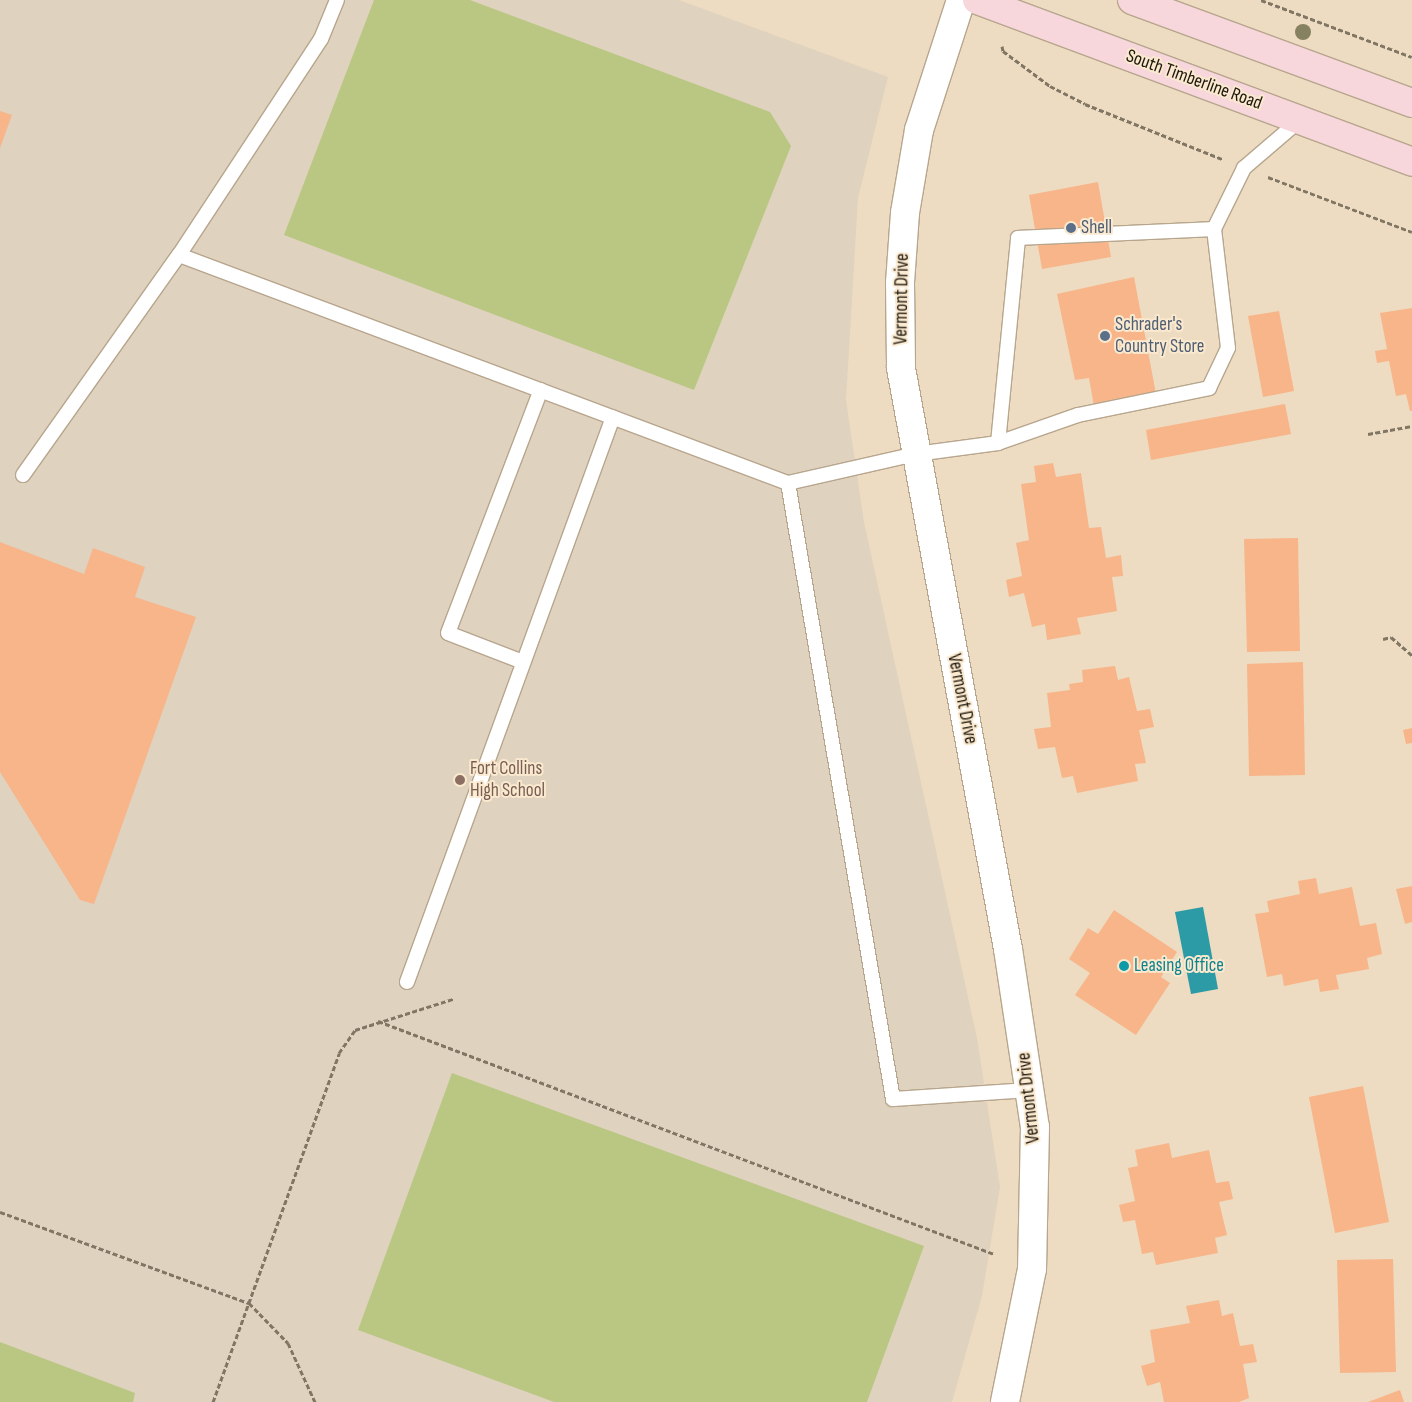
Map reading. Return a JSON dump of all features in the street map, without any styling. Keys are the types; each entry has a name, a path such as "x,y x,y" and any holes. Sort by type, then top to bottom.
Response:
{"main road":[{"name":"South Timberline Road","path":"976,0 1412,162"},
{"path":"1132,0 1412,103"}],"street":[{"name":"Vermont Drive","path":"961,0 919,130 904,213 900,283 901,368 1008,949 1035,1127 1032,1269 1005,1402"}],"lane":[{"path":"22,475 179,255 321,39 337,0"},
{"path":"179,255 788,483 916,454 998,443 1078,415 1209,388 1228,348 1214,230 1244,168 1300,120"},
{"path":"998,443 1018,238 1214,230"},
{"path":"523,662 448,633 541,390"},
{"path":"407,982 613,417"},
{"path":"788,483 893,1099 1030,1090"}],"path":[{"path":"1261,0 1412,57"},
{"path":"1002,46 1003,52 1050,86 1102,113 1412,232"},
{"path":"1368,434 1412,426"},
{"path":"1383,639 1391,637 1412,655"},
{"path":"213,1402 339,1052 355,1030 378,1021 453,999"},
{"path":"378,1021 994,1254"},
{"path":"0,1212 248,1303 288,1343 315,1402"}],"shaded area":[{"name":"Fort Collins High School","path":"0,0 679,0 888,77 858,198 846,400 864,522 977,1038 1000,1187 982,1296 952,1402 0,1402"}],"green space":[{"path":"374,0 470,0 770,112 791,146 694,390 284,235"},
{"path":"452,1073 924,1246 867,1402 554,1402 358,1330"},
{"path":"0,1342 135,1393 133,1402 0,1402"}],"water":[{"path":"1203,907 1218,989 1191,994 1175,912"}],"building":[{"path":"0,111 12,115 0,148"},
{"path":"1098,182 1111,257 1042,269 1029,195"},
{"name":"Schrader's Country Store","path":"1134,277 1156,394 1094,406 1089,378 1075,380 1057,294"},
{"path":"1412,308 1412,411 1410,411 1406,394 1396,396 1389,361 1377,363 1375,351 1387,349 1380,313"},
{"path":"1279,311 1294,391 1263,397 1248,316"},
{"path":"1285,404 1291,434 1151,460 1146,430"},
{"path":"1053,463 1056,477 1081,473 1089,528 1101,527 1106,558 1121,555 1123,576 1112,577 1117,611 1077,618 1081,634 1047,640 1045,624 1032,627 1024,593 1009,597 1006,580 1022,576 1016,543 1029,540 1021,484 1036,482 1034,466"},
{"path":"1298,538 1300,651 1247,652 1244,539"},
{"path":"0,542 84,574 93,548 145,567 135,597 196,617 94,904 80,900 0,772"},
{"path":"1303,662 1305,775 1249,776 1247,664"},
{"path":"1115,666 1118,680 1129,677 1137,711 1150,709 1154,727 1139,730 1146,763 1135,764 1138,781 1077,793 1073,776 1062,778 1055,747 1038,749 1034,729 1051,727 1047,693 1070,690 1069,684 1083,682 1082,670"},
{"path":"1412,728 1412,743 1406,744 1403,730"},
{"path":"1316,878 1319,894 1352,887 1360,926 1376,923 1382,954 1367,958 1369,969 1336,975 1339,989 1320,992 1318,979 1284,986 1282,974 1267,977 1255,914 1269,912 1267,901 1300,894 1298,881"},
{"path":"1412,886 1412,922 1405,924 1396,889"},
{"name":"Leasing Office","path":"1114,910 1177,952 1161,977 1170,983 1136,1035 1075,995 1090,973 1069,959 1088,928 1098,934"},
{"path":"1363,1086 1389,1222 1335,1233 1309,1097"},
{"path":"1169,1143 1172,1158 1209,1150 1216,1183 1229,1181 1233,1199 1219,1202 1227,1235 1215,1238 1218,1253 1156,1265 1153,1252 1142,1254 1135,1220 1123,1222 1119,1205 1135,1201 1128,1168 1138,1166 1135,1150"},
{"path":"1393,1259 1396,1372 1340,1373 1337,1260"},
{"path":"1219,1300 1222,1316 1233,1313 1240,1346 1253,1344 1257,1362 1243,1364 1249,1398 1239,1402 1164,1402 1160,1382 1147,1386 1141,1366 1155,1362 1150,1330 1190,1323 1186,1306"},
{"path":"1400,1390 1404,1402 1368,1402"}],"place":[{"name":"Shell","path":"1071,228"},
{"name":"Schrader's Country Store","path":"1105,336"},
{"name":"Fort Collins High School","path":"460,780"},
{"name":"Leasing Office","path":"1124,966"}]}
